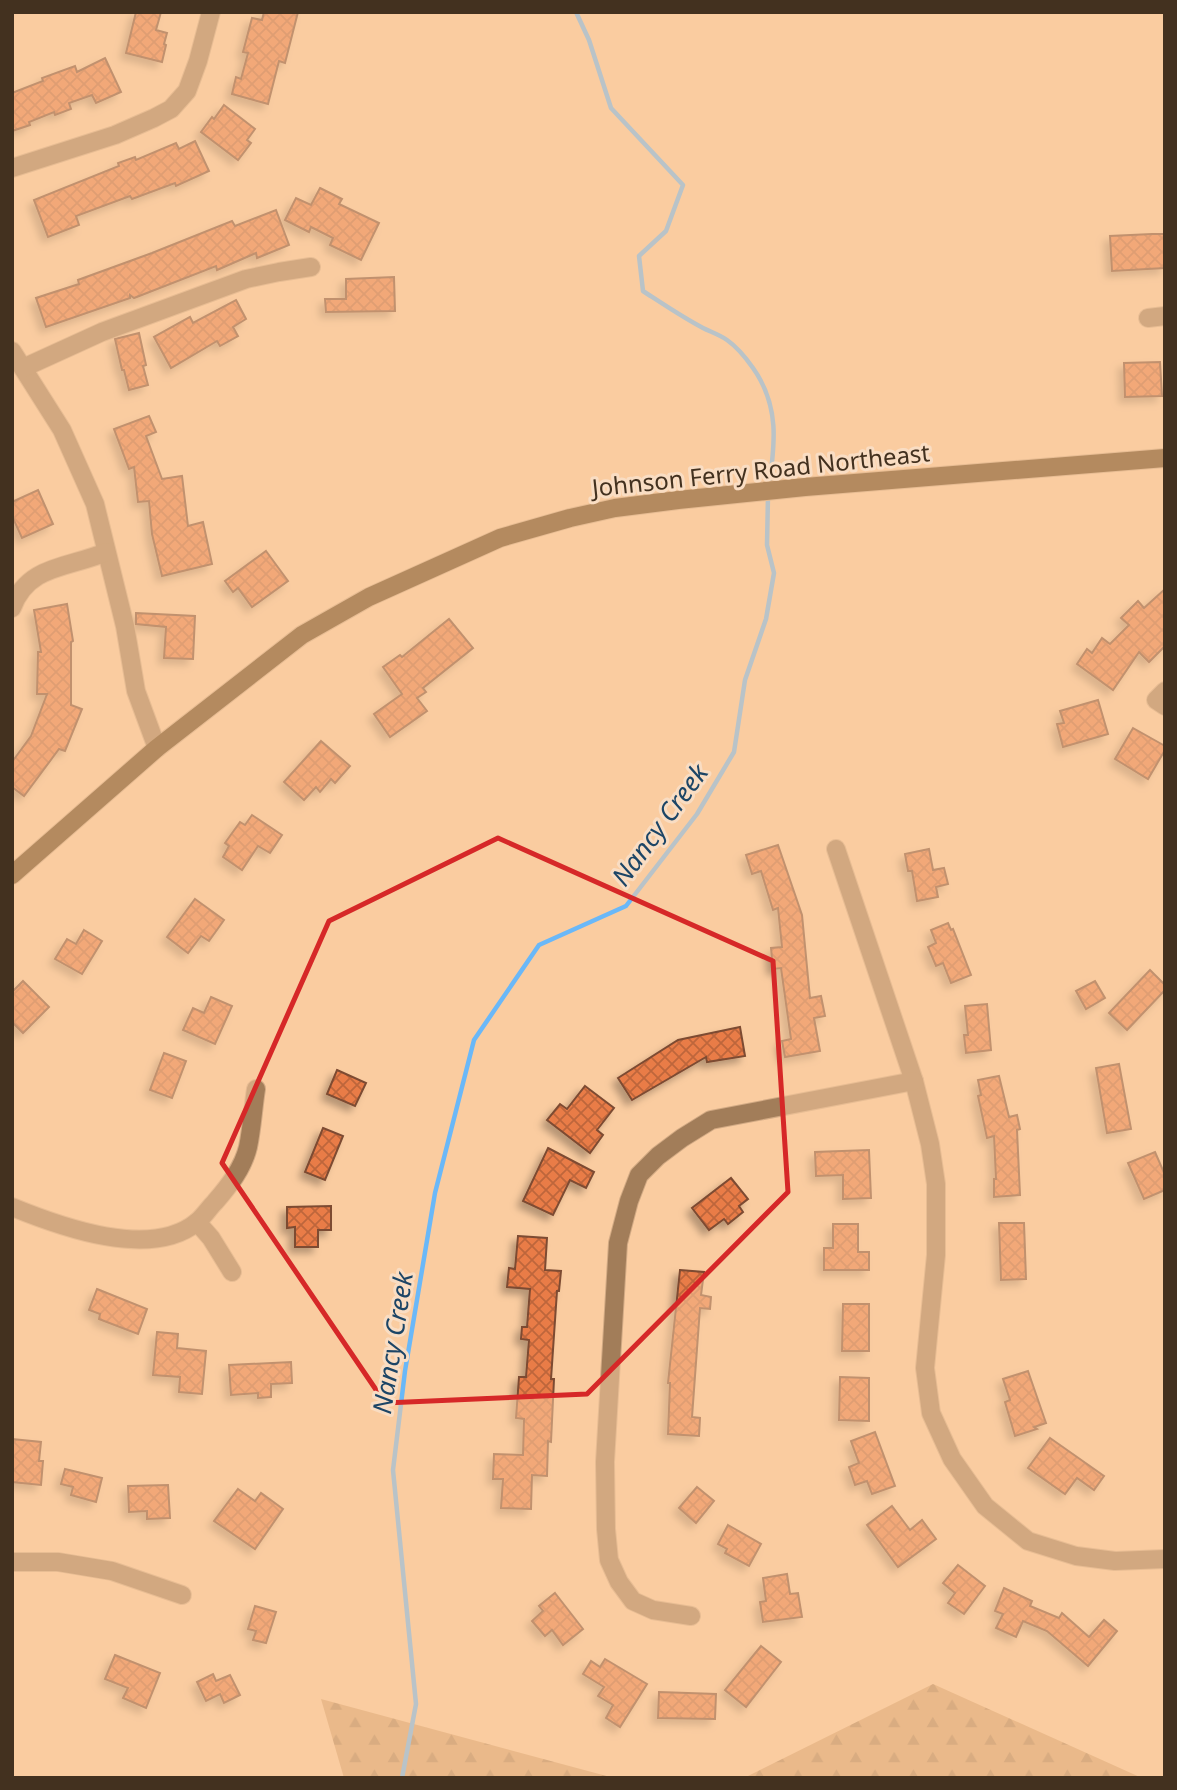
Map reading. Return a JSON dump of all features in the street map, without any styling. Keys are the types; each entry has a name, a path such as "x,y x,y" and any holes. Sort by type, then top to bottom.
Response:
{"main road":[{"name":"Johnson Ferry Road Northeast","path":"12,875 157,748 302,635 369,597 500,538 615,508 804,487 1165,458"}],"street":[{"path":"12,168 115,135 171,109 187,91 211,12"},
{"path":"23,368 102,332 246,279 311,267"},
{"path":"12,352 62,430 95,504 125,626 136,691 157,748"},
{"path":"12,608 26,585 43,572 106,552"},
{"path":"1165,691 1156,700 1165,706"},
{"path":"836,849 914,1081 929,1144 936,1184 936,1255 925,1368 931,1413 952,1459 985,1506 1028,1541 1076,1556 1115,1561 1165,1559"},
{"path":"691,1616 653,1610 633,1601 619,1582 609,1560 605,1462 618,1243 639,1175 658,1156 711,1120 914,1081"},
{"path":"12,1207 78,1230 112,1237 139,1240 159,1238 180,1231 197,1222 226,1190 240,1168 248,1148 256,1089"},
{"path":"197,1222 211,1238 232,1272"},
{"path":"12,1562 58,1562 112,1571 182,1595"}],"highlighted area":[{"path":"498,838 773,961 788,1192 587,1394 385,1403 222,1163 329,921"}],"green space":[{"path":"933,1684 1142,1778 744,1778"},
{"path":"321,1699 614,1778 344,1778"}],"building":[{"path":"136,12 161,12 156,30 167,33 162,62 126,53"},
{"path":"264,12 298,12 285,63 279,61 268,104 232,94 236,77 241,79 248,53 243,52 252,18 262,20"},
{"path":"105,58 121,92 96,103 92,95 69,103 71,109 55,115 54,112 12,131 12,93 43,81 42,78 75,66 77,72"},
{"path":"224,105 255,129 247,140 251,143 238,160 201,132"},
{"path":"195,141 209,171 176,186 175,183 132,199 130,196 76,216 79,225 48,237 34,200 119,166 118,163 135,157 136,160 176,143 179,149"},
{"path":"320,188 342,199 339,204 379,223 361,260 330,245 333,238 311,227 309,232 285,220 296,198 311,205"},
{"path":"276,210 289,245 257,258 256,253 217,270 216,266 134,298 130,295 130,298 46,327 36,298 79,284 78,280 232,221 235,226"},
{"path":"1165,234 1165,268 1112,271 1110,236"},
{"path":"394,277 395,311 326,312 325,299 346,299 346,279"},
{"path":"236,300 246,319 233,327 238,336 220,346 217,341 171,368 154,337 190,317 193,323"},
{"path":"139,333 148,385 129,390 115,339"},
{"path":"1160,362 1162,396 1125,397 1124,363"},
{"path":"149,416 156,432 146,436 162,479 182,476 188,526 203,522 212,564 162,576 152,534 149,501 138,502 134,467 129,469 114,429"},
{"path":"38,490 53,524 22,538 12,516 12,502"},
{"path":"266,551 288,581 252,607 238,588 233,592 225,581"},
{"path":"1165,589 1165,646 1149,662 1139,652 1113,690 1077,664 1087,649 1092,653 1102,638 1110,644 1129,625 1121,618 1138,601 1144,608"},
{"path":"67,604 73,641 71,705 82,709 65,751 59,749 24,796 12,787 12,762 31,736 47,694 37,694 38,652 41,652 34,610"},
{"path":"136,613 195,616 193,659 164,658 166,627 136,624"},
{"path":"449,619 473,648 423,688 426,692 417,698 427,711 390,737 374,714 402,694 383,667 400,655 402,657"},
{"path":"1098,700 1108,734 1063,747 1057,724 1064,723 1060,711"},
{"path":"1133,728 1165,746 1148,779 1115,759"},
{"path":"321,741 350,766 335,783 331,779 320,792 316,787 304,800 284,782"},
{"path":"252,815 282,835 270,853 258,846 242,870 223,857 229,846 225,843 240,822 245,825"},
{"path":"778,845 802,915 810,998 821,996 825,1016 814,1018 820,1051 785,1057 782,1041 791,1039 781,968 773,969 771,948 782,947 778,908 773,910 761,871 752,874 746,855"},
{"path":"929,849 933,870 944,868 948,884 936,887 938,897 917,901 912,871 908,871 905,854"},
{"path":"195,899 224,920 209,941 201,936 188,953 167,937"},
{"path":"948,923 951,930 953,929 971,975 951,983 943,963 936,966 928,947 936,943 931,930"},
{"path":"84,930 102,941 82,974 55,959 67,939 76,944"},
{"path":"1150,970 1165,985 1165,990 1127,1030 1109,1013"},
{"path":"23,981 49,1007 23,1033 12,1022 12,992"},
{"path":"1095,981 1105,998 1086,1009 1076,991"},
{"path":"211,997 232,1006 215,1044 183,1030 193,1008 204,1013"},
{"path":"987,1004 991,1050 966,1053 964,1035 968,1035 965,1006"},
{"path":"740,1027 745,1056 707,1062 706,1057 632,1100 618,1078 678,1040"},
{"path":"164,1053 186,1061 172,1098 150,1090"},
{"path":"1119,1064 1131,1129 1107,1133 1096,1068"},
{"path":"337,1070 366,1083 355,1106 327,1094"},
{"path":"999,1076 1009,1117 1017,1115 1020,1129 1017,1130 1020,1195 994,1197 994,1136 987,1138 978,1096 981,1095 978,1080"},
{"path":"585,1086 614,1108 597,1130 603,1135 590,1153 547,1120 560,1104 567,1109"},
{"path":"323,1128 343,1136 325,1180 305,1172"},
{"path":"548,1148 594,1172 586,1188 570,1180 553,1215 523,1201"},
{"path":"869,1150 871,1198 843,1199 843,1175 816,1176 815,1152"},
{"path":"1155,1152 1165,1175 1165,1190 1144,1199 1128,1163"},
{"path":"731,1178 748,1199 739,1206 743,1212 728,1224 724,1219 709,1230 692,1208"},
{"path":"331,1206 331,1230 318,1230 318,1247 295,1247 295,1227 287,1228 287,1207"},
{"path":"999,1223 1024,1223 1026,1279 1001,1280"},
{"path":"833,1224 858,1224 858,1252 869,1252 869,1270 824,1270 824,1248 833,1248"},
{"path":"518,1236 547,1238 545,1270 561,1271 557,1291 551,1379 554,1379 551,1442 548,1441 547,1476 532,1475 531,1509 501,1508 503,1479 493,1479 494,1454 523,1455 524,1419 516,1418 519,1377 526,1377 529,1340 521,1339 522,1327 527,1327 530,1289 507,1287 509,1268 515,1269"},
{"path":"680,1270 704,1272 701,1295 711,1297 710,1309 700,1308 692,1417 700,1418 699,1436 668,1434 668,1383"},
{"path":"97,1289 147,1309 138,1334 99,1319 100,1314 89,1310"},
{"path":"843,1304 869,1304 869,1351 842,1351"},
{"path":"157,1332 178,1334 177,1348 206,1351 202,1394 179,1392 180,1377 153,1375"},
{"path":"291,1362 292,1383 271,1384 271,1397 258,1398 258,1393 231,1395 229,1365"},
{"path":"1028,1371 1046,1423 1015,1436 1005,1402 1010,1400 1003,1379"},
{"path":"840,1377 869,1378 869,1421 839,1420"},
{"path":"875,1432 895,1486 872,1494 867,1481 855,1485 849,1467 859,1463 851,1441"},
{"path":"1050,1438 1104,1476 1094,1490 1077,1478 1065,1494 1028,1468"},
{"path":"12,1439 41,1442 41,1485 12,1482"},
{"path":"65,1469 102,1478 96,1502 71,1495 73,1487 61,1484"},
{"path":"168,1485 170,1518 147,1519 147,1511 129,1512 128,1486"},
{"path":"697,1487 714,1501 696,1523 679,1508"},
{"path":"238,1489 255,1501 261,1493 283,1509 255,1549 214,1521"},
{"path":"892,1506 910,1530 922,1520 936,1539 898,1567 867,1525"},
{"path":"728,1525 761,1544 749,1566 725,1553 727,1549 718,1544"},
{"path":"958,1565 985,1586 964,1614 948,1603 955,1593 943,1583"},
{"path":"787,1574 790,1594 798,1593 802,1617 763,1622 760,1602 766,1601 763,1578"},
{"path":"1004,1588 1032,1601 1030,1606 1059,1618 1062,1613 1089,1637 1104,1620 1117,1631 1088,1666 1047,1631 1023,1621 1016,1637 996,1628 1003,1614 995,1611"},
{"path":"555,1593 583,1629 563,1645 552,1630 545,1636 532,1621 543,1611 539,1606"},
{"path":"255,1606 276,1612 266,1643 253,1640 256,1631 248,1629"},
{"path":"761,1646 781,1662 746,1707 725,1690"},
{"path":"115,1655 160,1673 146,1708 123,1698 128,1688 105,1679"},
{"path":"605,1659 647,1684 620,1727 606,1718 613,1705 598,1696 604,1687 583,1674 591,1661 600,1667"},
{"path":"213,1674 216,1681 230,1675 240,1695 224,1703 220,1694 206,1701 197,1682"},
{"path":"659,1692 716,1694 715,1719 658,1718"}],"waterway":[{"name":"Nancy Creek","path":"576,12 589,40 611,108 683,185 666,231 639,256 643,291 727,340 753,368 762,382 772,411 774,440 769,487"},
{"name":"Nancy Creek","path":"402,1778 416,1704 393,1470 405,1371 435,1193 474,1040 539,945 626,906 697,814 734,752 745,680 766,619 774,573 767,545 768,496"}]}
